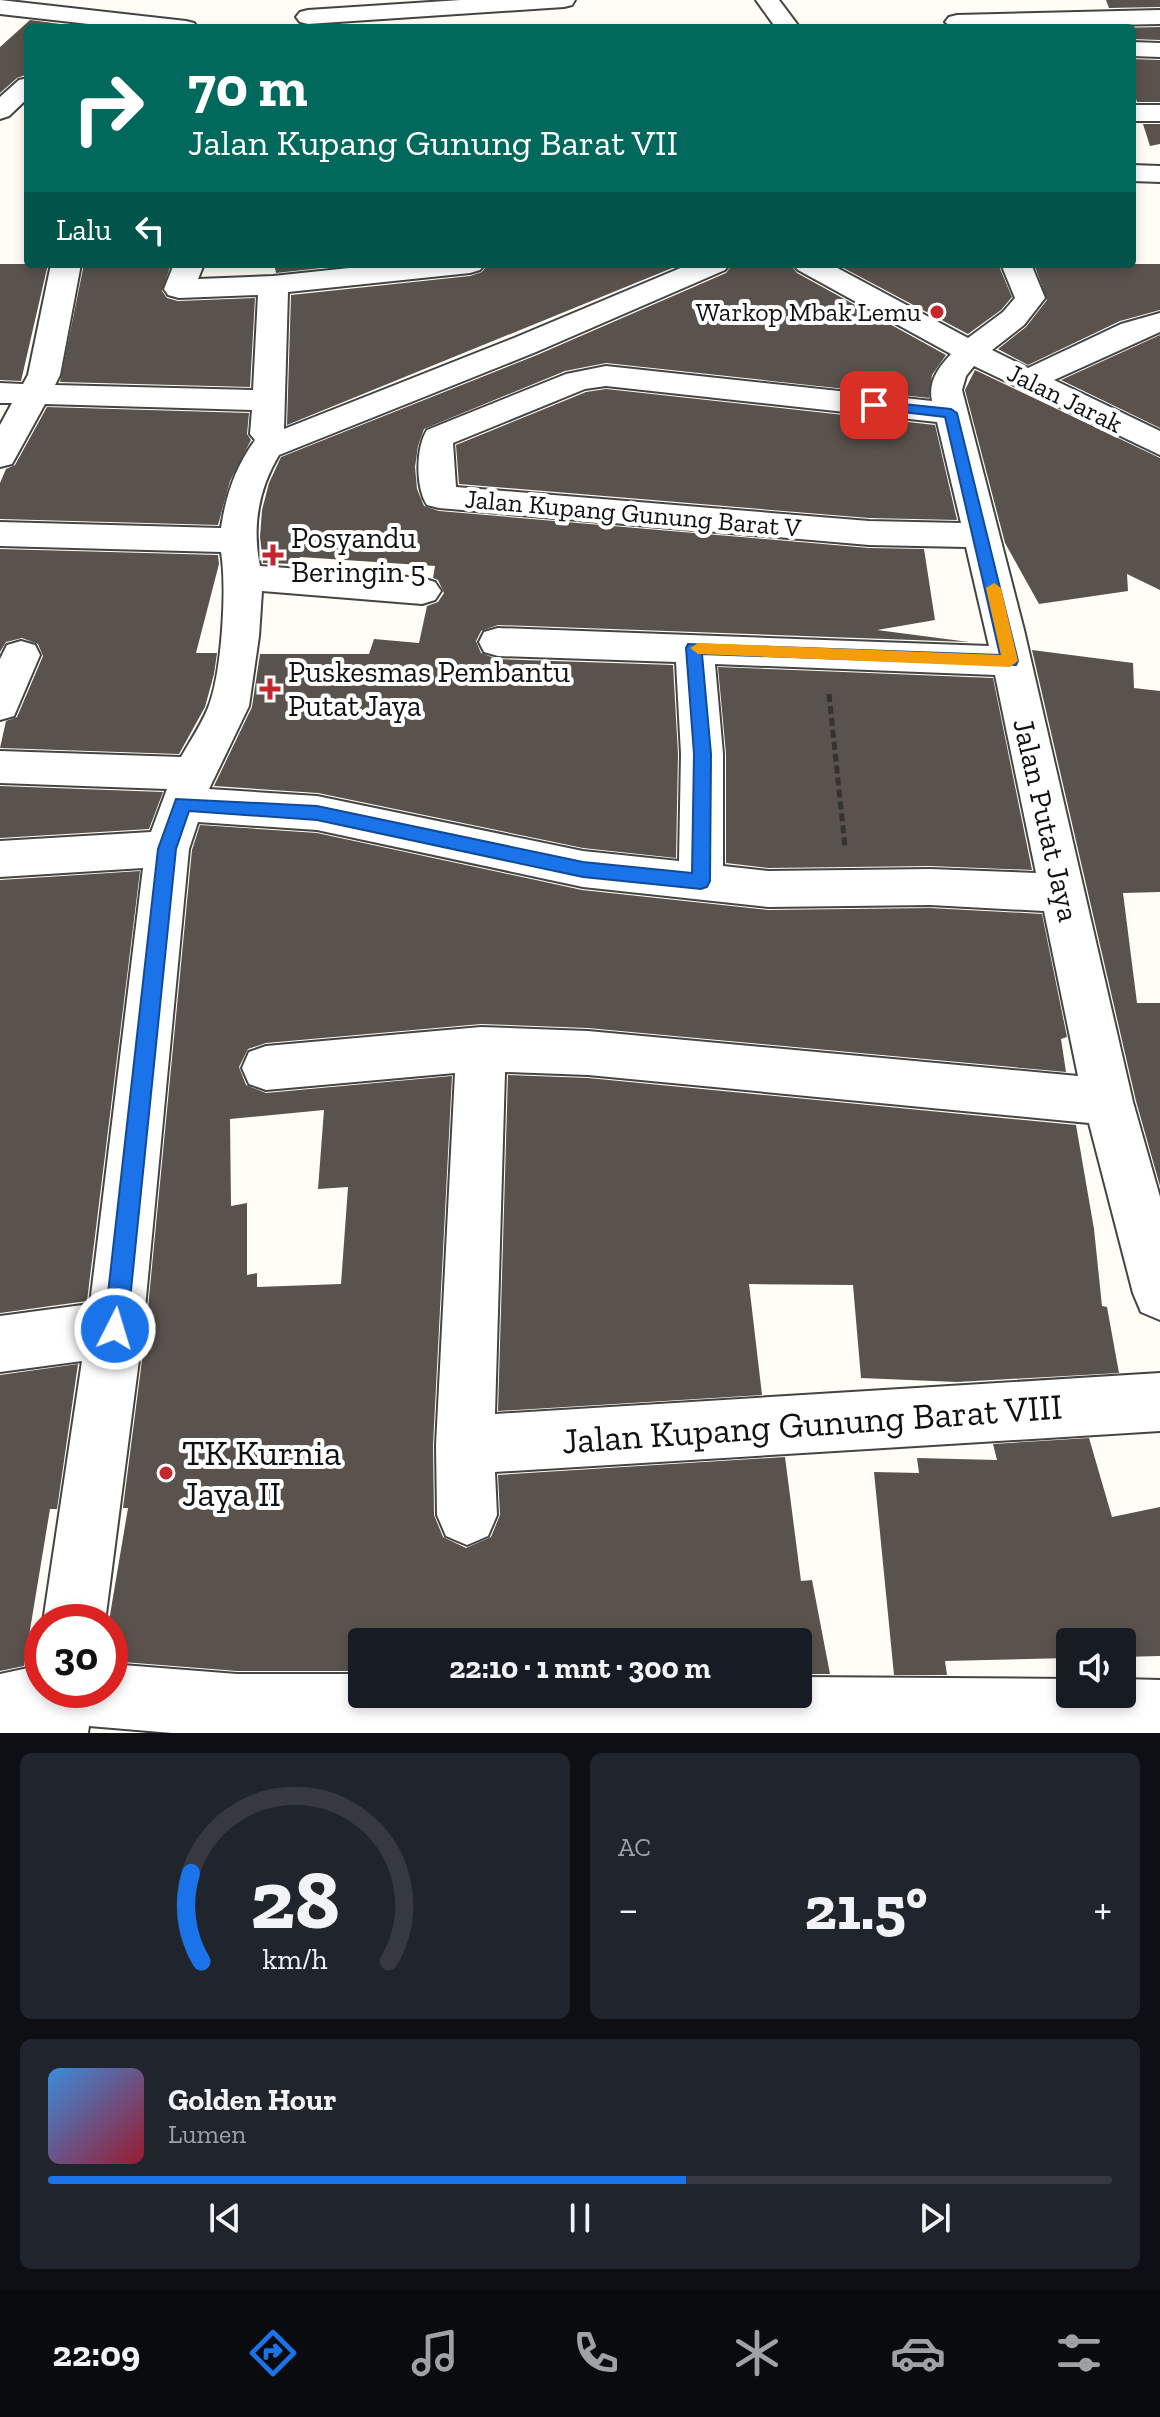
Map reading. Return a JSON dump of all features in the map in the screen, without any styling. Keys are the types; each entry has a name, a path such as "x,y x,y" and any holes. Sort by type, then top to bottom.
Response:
{"street":[{"path":"308,15 473,11 564,0"},
{"path":"767,0 785,24"},
{"path":"938,0 958,24"},
{"path":"0,7 93,23"},
{"path":"984,24 1160,17"},
{"path":"1136,49 1160,50"},
{"path":"0,111 24,89"},
{"path":"1136,113 1160,113"},
{"path":"1136,173 1160,174"},
{"path":"0,456 44,375 65,268"},
{"path":"184,276 273,285 432,268"},
{"path":"266,448 525,345 706,268"},
{"name":"Jalan Jarak","path":"815,268 970,352 1160,444"},
{"name":"Jalan Putat Jaya","path":"1018,268 1030,298 1026,309 970,352 945,386 1063,893 1108,1102 1151,1236 1160,1293"},
{"path":"77,1604 181,809 229,706 240,636 244,577 237,540 243,496 266,448 273,285"},
{"path":"1028,380 1132,331 1160,322"},
{"name":"Jalan Kupang Gunung Barat V","path":"951,413 728,391 621,376 588,378 439,437 436,444 439,497 869,533 980,535"},
{"path":"0,393 253,400"},
{"path":"0,534 237,540"},
{"path":"244,577 422,591"},
{"path":"498,642 1010,661"},
{"path":"694,648 702,754 701,881"},
{"path":"0,705 21,655"},
{"path":"0,767 181,809 317,813 583,869 768,889 930,887 1063,893"},
{"path":"0,859 181,809"},
{"path":"266,1068 481,1049 588,1053 1108,1102"},
{"path":"467,1515 465,1445 481,1049"},
{"path":"0,1344 115,1329"},
{"name":"Jalan Kupang Gunung Barat VIII","path":"465,1445 1160,1402"},
{"path":"128,1705 1160,1712"},
{"path":"0,1706 24,1706"}],"path":[{"path":"826,653 837,785 850,888"}],"building":[{"path":"1106,0 1160,0 1160,7 1109,8"},
{"path":"30,20 60,24 26,24"},
{"path":"24,25 24,75 0,93 0,47"},
{"path":"1160,27 1160,40 1136,39 1136,28"},
{"path":"1136,59 1160,60 1160,102 1137,102"},
{"path":"1143,124 1160,124 1160,144 1150,146"},
{"path":"0,264 47,268 21,381 0,380"},
{"path":"1136,264 1160,264 1160,310 1120,321 1028,365 998,349 1026,327 1047,300 1035,268 1136,268"},
{"path":"83,268 170,268 162,291 167,298 178,301 255,298 250,387 60,382"},
{"path":"275,268 322,268 276,273"},
{"path":"485,268 672,268 287,425 291,295 470,276"},
{"path":"730,268 793,268 797,273 946,355 932,375 929,398 606,363 565,371 424,429 415,467 417,489 424,506 439,511 869,548 924,549 935,620 877,630 969,642 498,625 481,631 476,641 481,653 497,659 673,665 678,754 676,858 583,848 318,793 214,786 252,707 260,654 369,654 374,639 419,643 427,606 438,602 444,593 438,580 433,578 435,566 300,557 298,564 263,563 260,537 262,510 269,483 281,457 537,355 726,273"},
{"path":"844,268 1000,268 1012,297 1001,310 968,334"},
{"path":"1160,335 1160,428 1061,380"},
{"path":"975,370 1160,458 1160,590 1127,574 1128,591 1039,604 1005,543 965,390"},
{"path":"606,389 935,425 957,520 869,518 459,484 456,445 586,392"},
{"path":"47,407 249,413 247,434 251,440 230,481 218,525 0,519 0,483 6,469 15,465"},
{"path":"0,549 218,555 219,564 196,653 217,653 214,674 205,707 179,754 0,748 6,721 17,717 43,656 38,644 22,638 6,642 0,652"},
{"path":"1032,650 1133,663 1134,688 1160,691 1160,892 1123,893 1137,1003 1160,1003 1160,1186 1136,1101"},
{"path":"718,667 993,678 1032,870 930,866 768,868 726,863 726,754"},
{"path":"0,786 163,792 149,829 0,838"},
{"path":"200,825 317,833 582,890 768,910 930,908 1042,914 1067,1037 1061,1039 1066,1072 588,1028 481,1024 266,1043 248,1049 239,1067 246,1085 266,1093 452,1076 433,1445 434,1515 443,1537 466,1548 491,1537 500,1515 498,1475 785,1457 801,1581 812,1580 830,1674 812,1674 812,1628 348,1628 348,1671 237,1671 128,1662 128,1604 112,1604 128,1508 123,1508 146,1329 192,850","holes":["324,1110 318,1189 348,1187 341,1284 257,1287 257,1273 247,1275 247,1203 231,1206 230,1119"]},
{"path":"140,871 87,1301 0,1313 0,880"},
{"path":"508,1075 588,1078 1076,1125 1094,1229 1102,1306 1107,1307 1119,1373 957,1382 861,1378 853,1285 749,1284 762,1395 498,1411"},
{"path":"78,1364 57,1509 50,1509 34,1604 24,1604 24,1666 0,1671 0,1375"},
{"path":"1089,1438 1112,1517 1160,1507 1160,1656 1136,1657 1136,1628 1056,1628 1056,1658 945,1661 947,1675 894,1675 874,1472 919,1473 917,1458 997,1460 993,1444"}],"slow traffic":[{"path":"698,648 1010,661 994,588"}],"place":[{"name":"Warkop Mbak Lemu","path":"937,312"},
{"name":"Posyandu Beringin 5","path":"273,555"},
{"name":"Puskesmas Pembantu Putat Jaya","path":"270,689"},
{"name":"TK Kurnia Jaya II","path":"166,1473"}],"route":[{"path":"115,1329 167,849 183,804 317,813 583,869 701,881 702,754 694,648 1010,661 951,413 874,405"}]}
